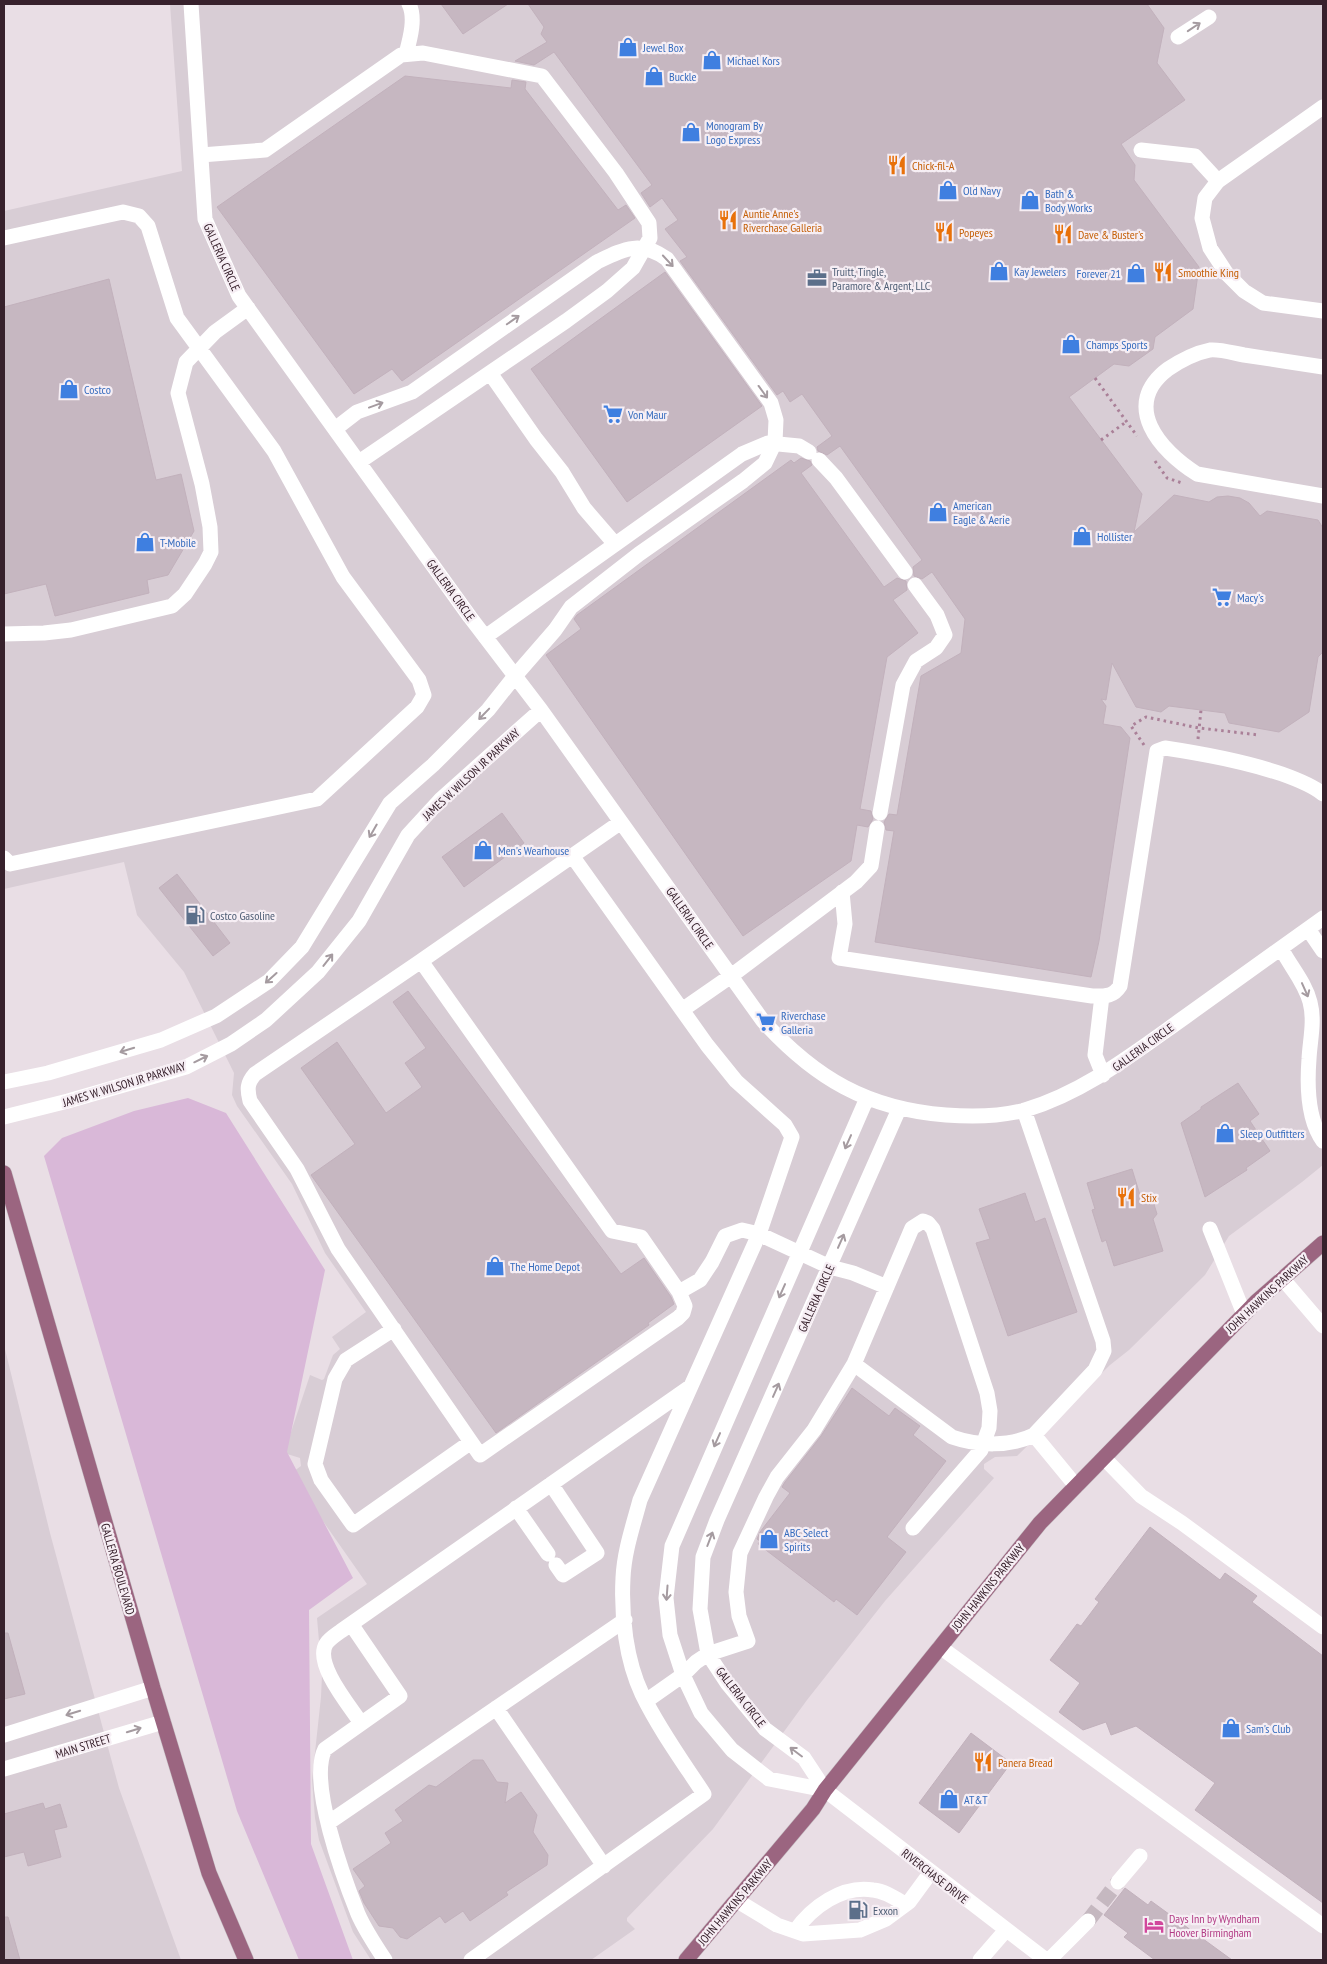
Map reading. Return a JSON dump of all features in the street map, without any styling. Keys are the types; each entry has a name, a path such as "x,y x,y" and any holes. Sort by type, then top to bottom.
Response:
{"main road":[{"name":"GALLERIA BOULEVARD","path":"4,1173 208,1873 246,1960"},
{"name":"JOHN HAWKINS PARKWAY","path":"686,1960 814,1809 825,1790 1040,1523 1244,1314 1323,1243"}],"street":[{"name":"GALLERIA CIRCLE","path":"191,4 205,219 239,296 485,637 542,710 763,1021 799,1057 819,1073 854,1093 899,1109 916,1113 970,1117 1024,1110 1063,1095 1103,1074 1323,918"},
{"path":"406,54 411,34 411,9 409,4"},
{"path":"1178,37 1209,17"},
{"path":"201,155 265,150 401,55 423,53 542,76 616,173 649,223 650,238 633,268 573,316 359,462"},
{"path":"1323,106 1218,181 1205,198 1202,218 1210,248 1227,274 1244,291 1263,303 1323,311"},
{"path":"1141,150 1195,156 1218,181"},
{"path":"4,238 123,212 139,216 148,226 178,318 198,349 274,451 343,577 419,680 424,695 417,707 318,799 10,864 4,858"},
{"path":"4,1082 48,1073 161,1040 216,1016 269,981 302,947 390,803 433,765 488,710 555,630 571,607 639,554 765,463 774,442 776,420 771,403 668,259 655,250 640,247 624,249 597,262 412,392 357,412 335,429"},
{"path":"4,634 71,630 172,606 185,594 211,552 210,527 202,484 178,393 186,362 215,332 248,308"},
{"path":"1323,367 1212,350 1178,362 1161,375 1150,389 1145,402 1146,417 1157,438 1179,463 1197,474 1323,496"},
{"path":"490,373 536,439 562,472 584,508 615,544"},
{"path":"485,637 742,454 768,443 799,446 814,456 836,478 906,572"},
{"path":"880,812 903,685 916,661 936,648 946,635 937,615 915,585"},
{"name":"JAMES W. WILSON JR PARKWAY","path":"4,1117 68,1101 186,1066 231,1044 266,1020 318,972 358,921 408,834 441,799 542,710"},
{"path":"842,892 845,924 839,958 1092,996 1109,996 1116,992 1120,986 1157,751 1165,748 1233,759 1295,779 1323,794"},
{"path":"421,961 612,1231 640,1237 679,1292 686,1306 678,1318 480,1455 338,1249 297,1169 250,1100 247,1089 249,1081 255,1074 622,822"},
{"path":"682,1010 731,976 856,882 871,866 877,828"},
{"path":"471,1960 704,1794 646,1701 629,1653 623,1578 628,1542 640,1500 759,1234 792,1137 785,1125 734,1080 573,857"},
{"path":"1308,929 1323,951"},
{"path":"1282,948 1310,1001 1312,1016 1308,1075 1310,1110 1317,1133 1323,1140"},
{"path":"1102,996 1095,1055 1103,1074"},
{"path":"825,1790 770,1779 732,1750 701,1713 683,1675 670,1635 666,1598 672,1546 867,1098"},
{"name":"GALLERIA CIRCLE","path":"825,1790 804,1758 765,1729 727,1683 708,1654 700,1609 703,1557 717,1520 899,1109"},
{"path":"854,1364 952,1437 970,1443 1022,1441 1034,1435 1095,1370 1104,1352 1098,1325 1024,1110"},
{"path":"646,1701 683,1675 696,1662 708,1654 748,1641 740,1616 736,1592 740,1553 777,1477 814,1430 854,1364 912,1228 923,1221 928,1223 932,1229 988,1393 990,1411 989,1428 976,1458 913,1528"},
{"path":"1210,1229 1244,1314"},
{"path":"679,1292 700,1280 712,1262 725,1236 742,1230 759,1234 830,1267 853,1273 887,1287"},
{"path":"1282,1278 1323,1326"},
{"path":"394,1329 346,1360 335,1379 315,1464 321,1480 352,1525 472,1442"},
{"path":"361,1724 326,1670 323,1654 327,1643 351,1624 690,1386"},
{"path":"1034,1435 1076,1486"},
{"path":"1104,1458 1142,1496 1182,1523 1323,1627"},
{"path":"516,1508 563,1576 597,1553 551,1484"},
{"path":"328,1823 625,1620"},
{"path":"351,1624 400,1696 325,1749 321,1756 320,1770 330,1836 358,1914 385,1960"},
{"path":"940,1647 1323,1926"},
{"path":"4,1735 153,1688"},
{"path":"496,1708 604,1866"},
{"name":"MAIN STREET","path":"4,1769 163,1722"},
{"name":"RIVERCHASE DRIVE","path":"825,1790 1006,1930 1048,1960"},
{"path":"1118,1882 1140,1856"},
{"path":"736,1900 776,1925 803,1934 860,1930 886,1919 905,1904 931,1872"},
{"path":"794,1931 813,1910 828,1899 850,1891 872,1889 887,1893 905,1904"},
{"path":"1048,1960 1088,1921"},
{"path":"980,1960 1006,1930"}],"path":[{"path":"1101,440 1126,422"},
{"path":"1197,752 1201,710"},
{"path":"1144,746 1131,726 1146,717 1199,728 1259,735"}],"shaded area":[{"name":"Riverchase Galleria","path":"170,4 1323,4 1323,1165 1229,1236 1205,1275 1017,1456 995,1457 984,1464 984,1469 994,1478 885,1601 807,1700 713,1829 627,1918 627,1921 635,1929 591,1960 371,1960 353,1932 319,1840 315,1818 312,1780 322,1675 317,1618 367,1584 290,1474 301,1466 300,1458 284,1453 310,1375 322,1380 324,1379 333,1355 340,1349 332,1337 366,1312 325,1253 292,1184 237,1106 232,1095 234,1073 184,972 137,915 124,862 4,889 4,211 182,171"},
{"path":"188,1098 226,1113 325,1270 287,1452 353,1578 309,1610 311,1844 353,1960 299,1960 237,1811 44,1156 62,1138 134,1111"},
{"path":"4,1345 50,1533 119,1788 181,1960 4,1960"}],"building":[{"path":"441,4 508,4 463,34"},
{"path":"528,4 1147,4 1164,28 1157,63 1185,100 1121,144 1135,165 1134,180 1199,267 1193,309 1155,337 1153,349 1129,366 1114,364 1069,397 1142,494 1134,532 1174,495 1209,502 1217,497 1240,498 1249,503 1260,516 1267,511 1318,520 1323,528 1323,652 1318,657 1309,712 1279,732 1229,723 1225,713 1169,706 1161,712 1136,707 1112,663 1106,700 1101,699 1106,706 1103,724 1121,727 1130,738 1099,941 1091,977 875,942 894,831 886,830 884,822 889,814 897,815 921,676 961,653 965,619 932,572 922,579 914,576 913,567 922,560 840,446 827,455 818,451 817,447 832,436 802,394 790,402 783,391 777,395 680,261 687,257 665,229 678,220 662,198 650,207 641,193 652,185 554,52 534,65 515,61 547,42 541,34 544,27"},
{"path":"405,76 511,88 512,80 526,82 525,89 618,210 626,205 635,218 402,381 392,369 354,394 217,207"},
{"path":"665,272 762,406 627,502 531,369"},
{"name":"Costco","path":"109,279 156,480 181,474 194,531 168,575 147,580 149,593 55,616 46,584 4,594 4,307"},
{"path":"801,458 810,461 812,465 801,473 884,587 897,578 906,581 907,590 893,600 918,633 887,657 860,809 871,811 873,819 868,827 857,825 851,861 743,936 546,655 581,629 574,619 577,615 791,460 794,463"},
{"name":"Men's Wearhouse","path":"502,813 524,843 464,887 442,857"},
{"name":"Costco Gasoline","path":"177,874 230,943 213,956 159,888"},
{"name":"The Home Depot","path":"408,991 621,1274 644,1258 674,1304 648,1323 649,1325 496,1433 311,1175 355,1144 301,1068 337,1042 386,1113 422,1087 405,1063 426,1048 393,1002"},
{"path":"1238,1083 1259,1114 1250,1121 1270,1151 1246,1168 1247,1170 1205,1197 1181,1123 1201,1109 1201,1107"},
{"path":"1132,1169 1140,1195 1144,1193 1152,1198 1157,1214 1153,1219 1163,1251 1114,1266 1106,1240 1102,1242 1092,1210 1095,1209 1087,1183"},
{"path":"1025,1193 1035,1222 1045,1218 1077,1312 1008,1336 976,1243 990,1239 979,1209"},
{"path":"852,1388 889,1416 895,1408 920,1426 913,1435 946,1461 887,1537 906,1552 857,1615 836,1599 834,1602 758,1544 760,1541 757,1539 760,1532 790,1493 782,1487 785,1482 821,1436"},
{"name":"Sam's Club","path":"1150,1527 1220,1580 1225,1573 1257,1596 1252,1602 1323,1656 1323,1903 1195,1810 1215,1783 1136,1726 1111,1735 1106,1722 1083,1730 1059,1712 1080,1683 1050,1660 1077,1624 1081,1626 1099,1602 1095,1599"},
{"path":"4,1633 8,1633 25,1694 4,1699"},
{"path":"971,1733 1011,1763 959,1833 919,1803"},
{"path":"473,1760 483,1760 497,1782 508,1783 505,1803 521,1792 537,1815 533,1832 548,1855 547,1865 506,1892 508,1895 470,1921 463,1911 445,1923 440,1916 407,1939 400,1937 393,1928 379,1926 364,1903 359,1891 365,1886 353,1869 391,1843 385,1833 403,1821 395,1810 429,1785 436,1787"},
{"path":"43,1803 45,1809 60,1804 67,1827 54,1830 61,1857 28,1866 24,1852 4,1857 4,1814"},
{"name":"Days Inn by Wyndham Hoover Birmingham","path":"1125,1888 1148,1905 1151,1901 1232,1960 1155,1960 1124,1937 1128,1933 1104,1915"},
{"path":"4,1917 8,1917 20,1960 4,1960"}],"tunnel":[{"path":"1088,1921 1118,1882"}],"place":[{"name":"Jewel Box","path":"628,47"},
{"name":"Michael Kors","path":"712,60"},
{"name":"Buckle","path":"654,76"},
{"name":"Monogram By Logo Express","path":"691,132"},
{"name":"Chick-fil-A","path":"897,165"},
{"name":"Old Navy","path":"948,190"},
{"name":"Bath & Body Works","path":"1030,200"},
{"name":"Auntie Anne's Riverchase Galleria","path":"728,220"},
{"name":"Popeyes","path":"944,232"},
{"name":"Dave & Buster's","path":"1063,234"},
{"name":"Kay Jewelers","path":"999,271"},
{"name":"Smoothie King","path":"1163,272"},
{"name":"Forever 21","path":"1136,273"},
{"name":"Truitt, Tingle, Paramore & Argent, LLC","path":"817,278"},
{"name":"Champs Sports","path":"1071,344"},
{"name":"Costco","path":"69,389"},
{"name":"Von Maur","path":"613,414"},
{"name":"American Eagle & Aerie","path":"938,512"},
{"name":"Hollister","path":"1082,536"},
{"name":"T-Mobile","path":"145,542"},
{"name":"Macy's","path":"1222,597"},
{"name":"Men's Wearhouse","path":"483,850"},
{"name":"Costco Gasoline","path":"195,915"},
{"name":"Riverchase Galleria","path":"766,1022"},
{"name":"Sleep Outfitters","path":"1225,1133"},
{"name":"Stix","path":"1126,1197"},
{"name":"The Home Depot","path":"495,1266"},
{"name":"ABC Select Spirits","path":"769,1539"},
{"name":"Sam's Club","path":"1231,1728"},
{"name":"Panera Bread","path":"983,1762"},
{"name":"AT&T","path":"949,1799"},
{"name":"Exxon","path":"858,1910"},
{"name":"Days Inn by Wyndham Hoover Birmingham","path":"1154,1925"}]}
